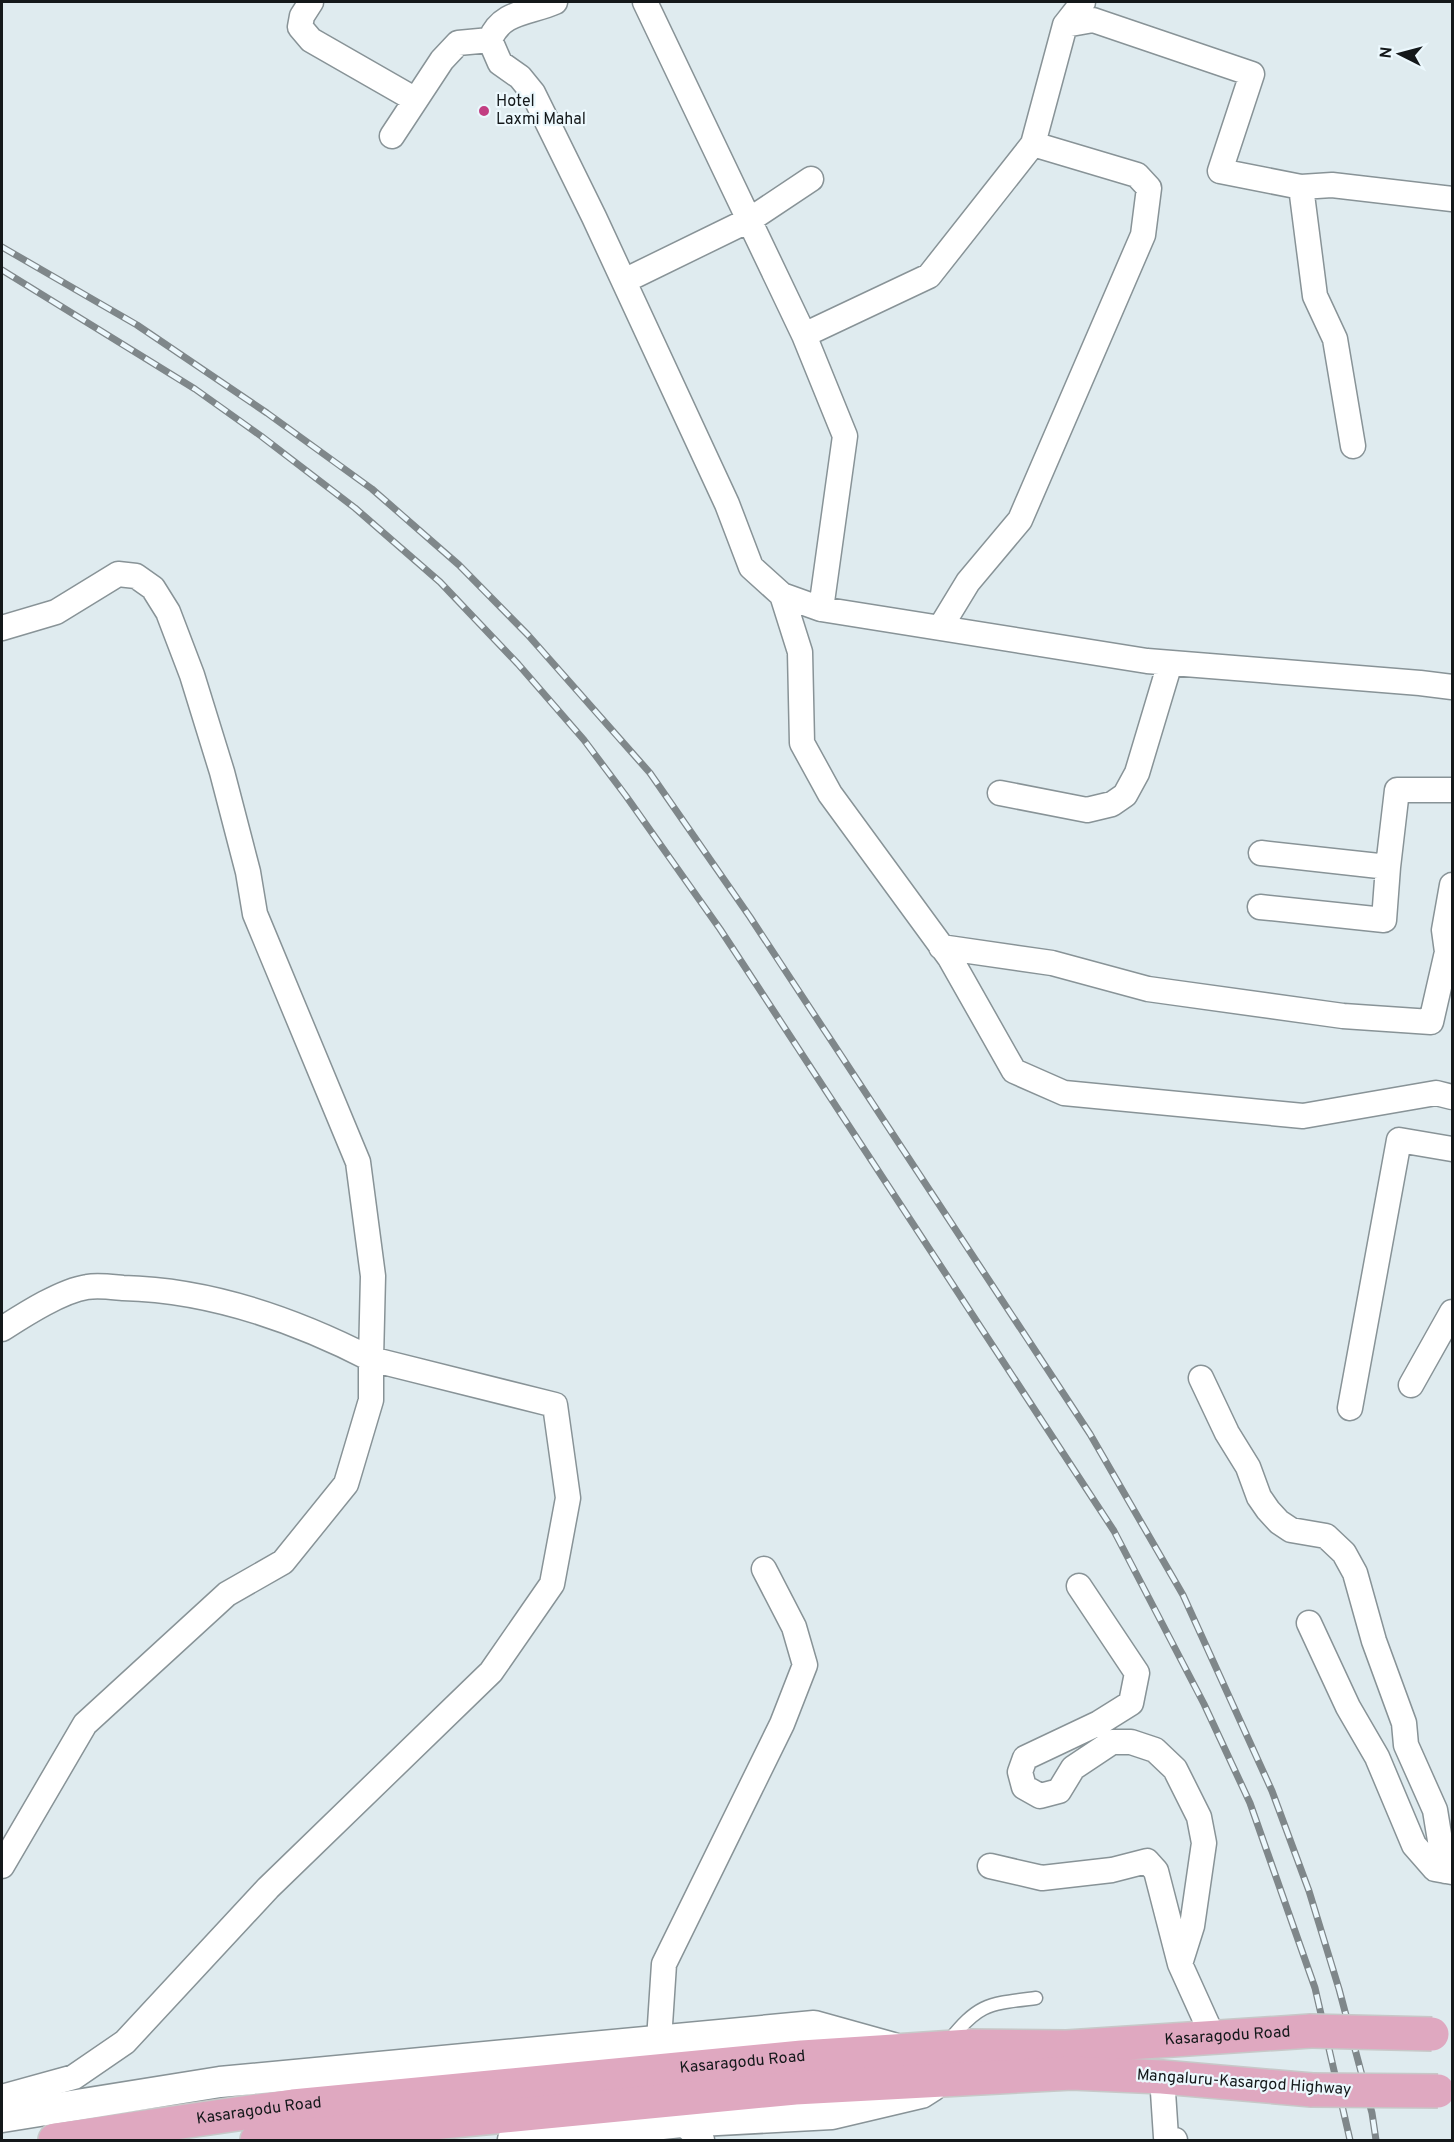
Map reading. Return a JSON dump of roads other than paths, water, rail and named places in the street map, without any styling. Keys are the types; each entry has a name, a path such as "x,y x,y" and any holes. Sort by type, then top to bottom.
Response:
{"highway":[{"name":"Kasaragodu Road","path":"55,2140 293,2106 898,2050 1066,2048 1311,2031 1442,2035"},
{"name":"Kasaragodu Road","path":"257,2140 795,2088 1072,2073"},
{"name":"Mangaluru-Kasargod Highway","path":"1072,2073 1162,2077 1312,2090 1445,2091"}],"street":[{"path":"311,2 302,16 300,27 311,40 414,99"},
{"path":"555,2 512,8 495,28 490,40 500,63 520,77 533,93 624,281 727,504 751,567 782,595 821,609 1170,663 1420,682 1452,687"},
{"path":"645,2 751,219 804,335 845,436 821,609"},
{"path":"804,335 928,276 1033,144 1065,25 1083,2"},
{"path":"1065,25 1093,20 1252,74 1220,171 1301,187 1332,185 1452,199"},
{"path":"392,136 414,99 442,60 458,43 490,40"},
{"path":"940,628 968,582 1020,520 1143,235 1149,188 1137,175 1033,144"},
{"path":"624,281 751,219 812,179"},
{"path":"1301,187 1315,296 1335,339 1353,446"},
{"path":"2,628 56,612 118,574 136,576 153,588 168,612 192,675 222,772 248,872 255,914 358,1162 373,1276 371,1400 346,1484 283,1562 227,1594 85,1724 2,1866"},
{"path":"782,595 800,652 802,743 830,794 941,947 1014,1071 1064,1093 1303,1116 1436,1093 1452,1097"},
{"path":"1000,793 1087,810 1112,804 1125,795 1137,773 1170,663"},
{"path":"1260,907 1384,920 1397,789 1452,790"},
{"path":"1261,853 1388,867"},
{"path":"941,947 1052,963 1148,989 1343,1016 1431,1022 1450,952 1444,930 1452,885"},
{"path":"1350,1408 1399,1140 1452,1149"},
{"path":"2,1329 36,1308 87,1287 154,1288 222,1301 316,1331 371,1359 555,1405 568,1498 552,1584 491,1671 268,1888 125,2042 74,2077 2,2097"},
{"path":"1411,1385 1452,1312"},
{"path":"1201,1378 1227,1433 1248,1467 1259,1497 1268,1510 1279,1522 1291,1530 1326,1536 1344,1553 1355,1573 1374,1641 1404,1724 1407,1745 1435,1810 1449,1871 1434,1869 1414,1845 1377,1757 1348,1707 1309,1623"},
{"path":"659,2040 664,1964 782,1724 805,1665 794,1627 764,1569"},
{"path":"1079,1586 1137,1673 1135,1690 1131,1703 1115,1713 1025,1758 1020,1772 1023,1787 1040,1796 1059,1791 1073,1768 1112,1742 1131,1742 1155,1750 1174,1768 1199,1817 1204,1843 1192,1926 1180,1964"},
{"path":"990,1866 1042,1878 1112,1870 1147,1861 1156,1871 1180,1964 1213,2037"},
{"path":"2,2117 220,2082 814,2026 898,2050"},
{"path":"1162,2077 1166,2137 1175,2140"},
{"path":"513,2140 700,2130 832,2114 921,2093 942,2080"}],"lane":[{"path":"943,2048 974,2012 992,2003 1036,1998"}],"railway":[{"path":"2,247 137,325 267,413 372,489 459,565 528,635 650,773 750,917 1090,1434 1183,1595 1272,1791 1309,1891 1339,1989 1372,2113 1376,2140"},
{"path":"2,270 195,389 355,508 440,582 518,664 584,740 626,796 720,929 1114,1531 1204,1704 1250,1803 1315,1988 1350,2140"}],"place":[{"name":"Hotel Laxmi Mahal","path":"484,111"}]}
